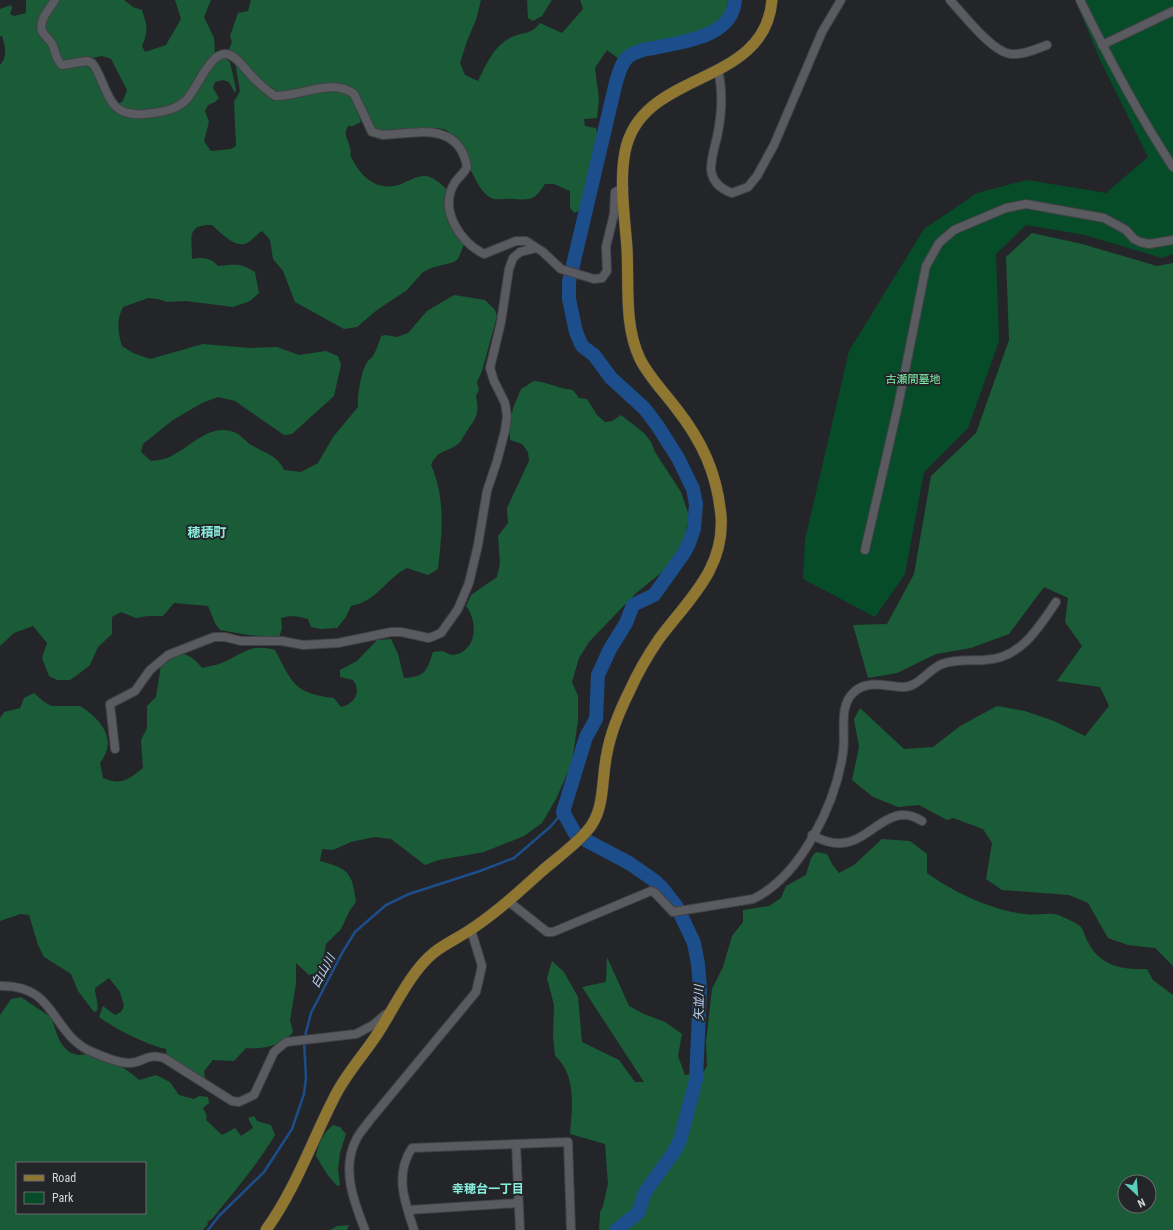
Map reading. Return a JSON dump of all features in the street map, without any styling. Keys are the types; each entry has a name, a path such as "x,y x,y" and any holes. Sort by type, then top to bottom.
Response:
{"main road":[{"path":"266,1230 290,1194 335,1094 356,1062 375,1038 414,973 432,952 471,930 508,901 590,829 598,810 604,784 606,754 617,719 648,655 699,590 711,570 719,548 721,516 710,464 704,448 692,428 640,360 633,337 629,312 624,188 625,150 630,135 643,114 671,93 718,70 744,54 758,40 770,16 772,0"}],"street":[{"path":"55,0 43,19 41,27 42,32 52,45 58,61 62,65 87,61 92,63 115,106 134,115 164,112 183,104 191,97 209,65 217,57 224,54 231,55 237,59 250,74 275,96 316,89 337,88 350,91 354,94 372,132 383,135 434,132 447,136 457,145 467,167 453,185 449,203 451,213 458,230 479,252 484,254 490,253 516,241 526,241 543,252 561,269 578,273 594,280 602,278 606,275 606,247 614,211 614,195 615,192 624,188"},
{"path":"718,70 722,96 718,132 711,169 716,183 721,188 732,193 748,187 757,176 774,145 822,32 841,0"},
{"path":"950,0 993,45 1006,53 1019,54 1047,45"},
{"path":"1080,0 1102,46 1152,135 1173,167"},
{"path":"1102,46 1173,11"},
{"path":"865,550 898,406 926,266 934,250 946,237 966,224 1006,208 1026,204 1104,218 1126,230 1134,239 1140,242 1149,244 1173,240"},
{"path":"115,749 110,704 135,691 156,663 168,655 205,639 220,636 240,641 271,640 303,646 338,643 391,632 401,632 421,638 429,638 438,635 445,628 464,598 469,583 478,545 487,491 498,461 505,431 507,411 503,397 491,373 490,363 500,322 509,269 514,258 520,252 536,248"},
{"path":"508,901 547,932 553,932 651,891 655,893 673,912 753,899 760,896 782,878 798,859 829,805 843,752 845,708 848,698 855,690 867,685 905,687 942,664 957,661 998,659 1020,648 1035,632 1056,602"},
{"path":"812,835 821,840 841,844 849,842 882,822 904,814 913,815 922,821"},
{"path":"365,1230 352,1193 349,1176 349,1166 356,1140 370,1120 476,992 482,966 471,930"},
{"path":"0,986 20,988 43,1000 68,1035 87,1050 128,1063 153,1055 164,1058 232,1101 239,1102 254,1095 274,1052 279,1046 286,1042 297,1040 356,1034 373,1025 393,1006"},
{"path":"414,1230 402,1180 404,1159 412,1148 568,1142 571,1230"},
{"path":"516,1144 520,1230"},
{"path":"408,1210 518,1203"}],"green space":[{"path":"26,0 53,0 40,21 57,63 89,64 112,105 134,118 191,100 196,95 213,64 218,60 225,58 230,62 236,89 235,93 229,82 223,80 215,82 213,88 219,98 215,102 208,105 205,111 209,122 204,141 211,151 231,149 236,146 234,102 240,91 235,62 275,99 288,98 300,94 332,91 351,94 361,122 353,126 348,126 346,137 351,157 359,171 370,181 383,186 391,186 399,185 411,179 425,176 435,180 445,188 447,192 448,206 454,222 465,242 458,259 454,262 431,268 423,272 407,290 377,310 357,327 344,329 295,302 283,271 273,259 270,240 262,231 247,243 238,244 228,239 212,225 204,225 194,230 191,239 192,259 206,259 213,261 218,266 238,265 250,269 255,272 259,293 250,301 233,307 186,301 167,302 148,298 123,307 119,317 118,326 122,346 133,353 150,359 203,344 250,348 277,347 299,355 326,351 338,356 341,365 334,396 292,434 284,435 235,401 218,397 202,403 173,420 143,444 141,452 151,461 167,458 208,433 226,430 236,433 251,445 271,455 278,461 284,470 301,472 318,463 333,437 358,407 362,373 375,352 381,336 386,335 397,337 408,333 427,311 454,295 485,300 495,310 497,316 482,371 477,382 479,390 476,396 476,417 461,441 454,447 436,456 431,465 439,491 442,516 438,569 428,575 407,568 399,573 368,600 351,606 346,617 337,628 321,629 311,627 308,619 301,617 291,616 281,618 282,628 279,638 220,630 215,623 208,606 174,603 163,616 136,618 121,612 112,617 112,634 98,647 90,665 70,680 57,680 49,676 42,658 47,643 33,626 14,633 0,646 0,65 3,62 5,51 2,36 0,36 0,9 11,5 12,8 10,14 14,16 26,13"},
{"path":"57,0 124,0 133,7 142,10 146,28 146,36 142,46 145,52 166,45 181,19 175,0 211,0 204,17 214,38 215,55 189,96 164,110 134,113 116,105 123,101 127,90 111,59 102,56 63,64 43,25"},
{"path":"251,0 481,0 476,20 460,63 465,75 478,81 495,51 510,38 530,32 540,23 562,33 583,9 580,0 728,0 726,12 715,25 694,35 640,47 619,59 607,50 595,68 599,99 597,118 584,119 585,126 596,128 598,139 581,210 574,213 570,208 570,191 554,184 545,184 539,193 530,199 494,199 487,195 480,187 458,144 452,135 446,130 423,128 376,131 351,90 277,94 231,53 229,49 232,42 230,36 238,13 248,11"},
{"path":"527,0 552,0 542,16 533,21 528,18"},
{"name":"古瀬間墓地","path":"1075,0 1173,0 1173,254 1162,258 1085,235 1026,225 996,254 999,341 968,428 924,472 905,574 875,617 803,579 805,540 849,351 924,229 977,193 1027,180 1106,193 1148,157 1101,62"},
{"path":"1032,233 1082,244 1157,266 1173,263 1173,966 1155,948 1128,945 1108,938 1088,903 1069,895 1002,890 986,879 992,843 983,829 953,818 947,820 919,805 898,807 873,797 852,780 859,747 854,719 860,708 904,749 933,747 960,726 997,706 1025,711 1054,721 1085,736 1109,706 1100,687 1057,681 1082,646 1065,622 1068,598 1044,587 1009,634 971,648 936,654 897,673 868,678 853,625 887,624 914,574 931,476 976,433 1009,340 1006,257"},
{"path":"534,381 573,390 579,398 587,399 597,415 605,422 612,421 621,415 644,433 681,492 689,516 685,535 676,557 661,573 635,594 589,642 579,658 572,682 578,696 578,720 572,763 556,799 542,823 524,836 484,852 439,860 425,865 391,839 374,837 351,842 333,850 322,849 320,861 337,867 347,873 353,884 356,902 350,910 341,929 326,944 321,971 309,975 296,963 296,984 290,1020 293,1032 289,1037 272,1046 246,1048 234,1061 213,1060 204,1071 205,1079 167,1056 166,1049 149,1044 131,1036 99,1017 103,1006 115,1015 121,1012 124,1006 120,992 109,978 95,988 97,1011 94,1012 78,991 71,974 44,957 38,945 29,915 20,914 0,921 0,718 4,712 20,708 24,698 34,693 51,706 80,706 101,724 105,731 108,746 100,763 103,778 120,781 129,778 143,768 141,740 147,728 147,706 156,697 161,665 177,653 185,654 197,662 202,668 222,663 254,648 267,648 275,650 296,684 310,693 334,698 341,707 353,700 357,693 357,689 353,680 340,677 340,670 357,661 377,640 391,639 398,654 404,678 417,676 424,672 429,664 433,652 442,651 453,655 461,652 467,648 471,642 474,627 473,619 466,606 471,595 497,577 500,563 498,536 508,523 507,508 529,461 528,452 522,444 510,440 510,422 513,408 521,389"},
{"path":"882,839 910,841 927,854 927,873 949,887 974,900 999,909 1029,914 1057,915 1071,921 1080,926 1093,950 1105,961 1113,965 1129,969 1147,969 1153,980 1173,995 1173,1230 599,1230 600,1212 603,1206 608,1184 605,1144 570,1134 572,1092 567,1073 555,1056 553,1036 554,1005 547,978 552,961 564,972 578,997 582,1042 619,1060 635,1082 644,1082 582,987 606,982 607,957 629,1006 644,1014 665,1022 682,1034 678,1056 685,1075 704,1071 707,1066 706,1042 712,989 723,967 732,936 743,922 743,910 769,906 781,898 786,886 806,875 811,858 816,852 827,854 839,873 854,865"},
{"path":"21,997 52,1018 60,1041 73,1053 79,1055 90,1054 105,1058 123,1067 139,1080 156,1075 170,1082 179,1095 194,1099 199,1096 208,1097 209,1103 203,1108 207,1116 206,1120 222,1135 235,1128 241,1136 253,1128 248,1118 254,1116 257,1121 271,1125 275,1135 253,1168 212,1219 207,1222 208,1224 203,1230 0,1230 0,1015 11,999"},
{"path":"333,1125 340,1127 346,1134 340,1153 338,1169 340,1185 337,1186 327,1174 316,1156 322,1139"},
{"path":"349,1225 347,1230 330,1230 337,1226"}],"waterway":[{"name":"矢並川","path":"616,1230 638,1213 645,1192 674,1152 680,1140 696,1080 700,989 698,964 694,943 677,907 663,889 655,881 629,863 576,835 563,812 586,737 596,719 598,675 610,649 626,623 633,605 654,595 684,553 694,529 696,504 693,489 678,458 657,425 644,408 611,378 594,355 582,346 576,332 569,299 569,282 620,68 628,57 637,52 692,40 716,30 725,23 732,13 735,0"},
{"name":"白山川","path":"208,1230 219,1216 264,1172 292,1129 304,1094 306,1078 304,1040 311,1013 342,953 355,932 386,905 409,894 480,871 514,858 550,827 563,812"}],"district":[{"name":"穂積町","path":"207,532"},
{"name":"幸穂台一丁目","path":"488,1189"}]}
